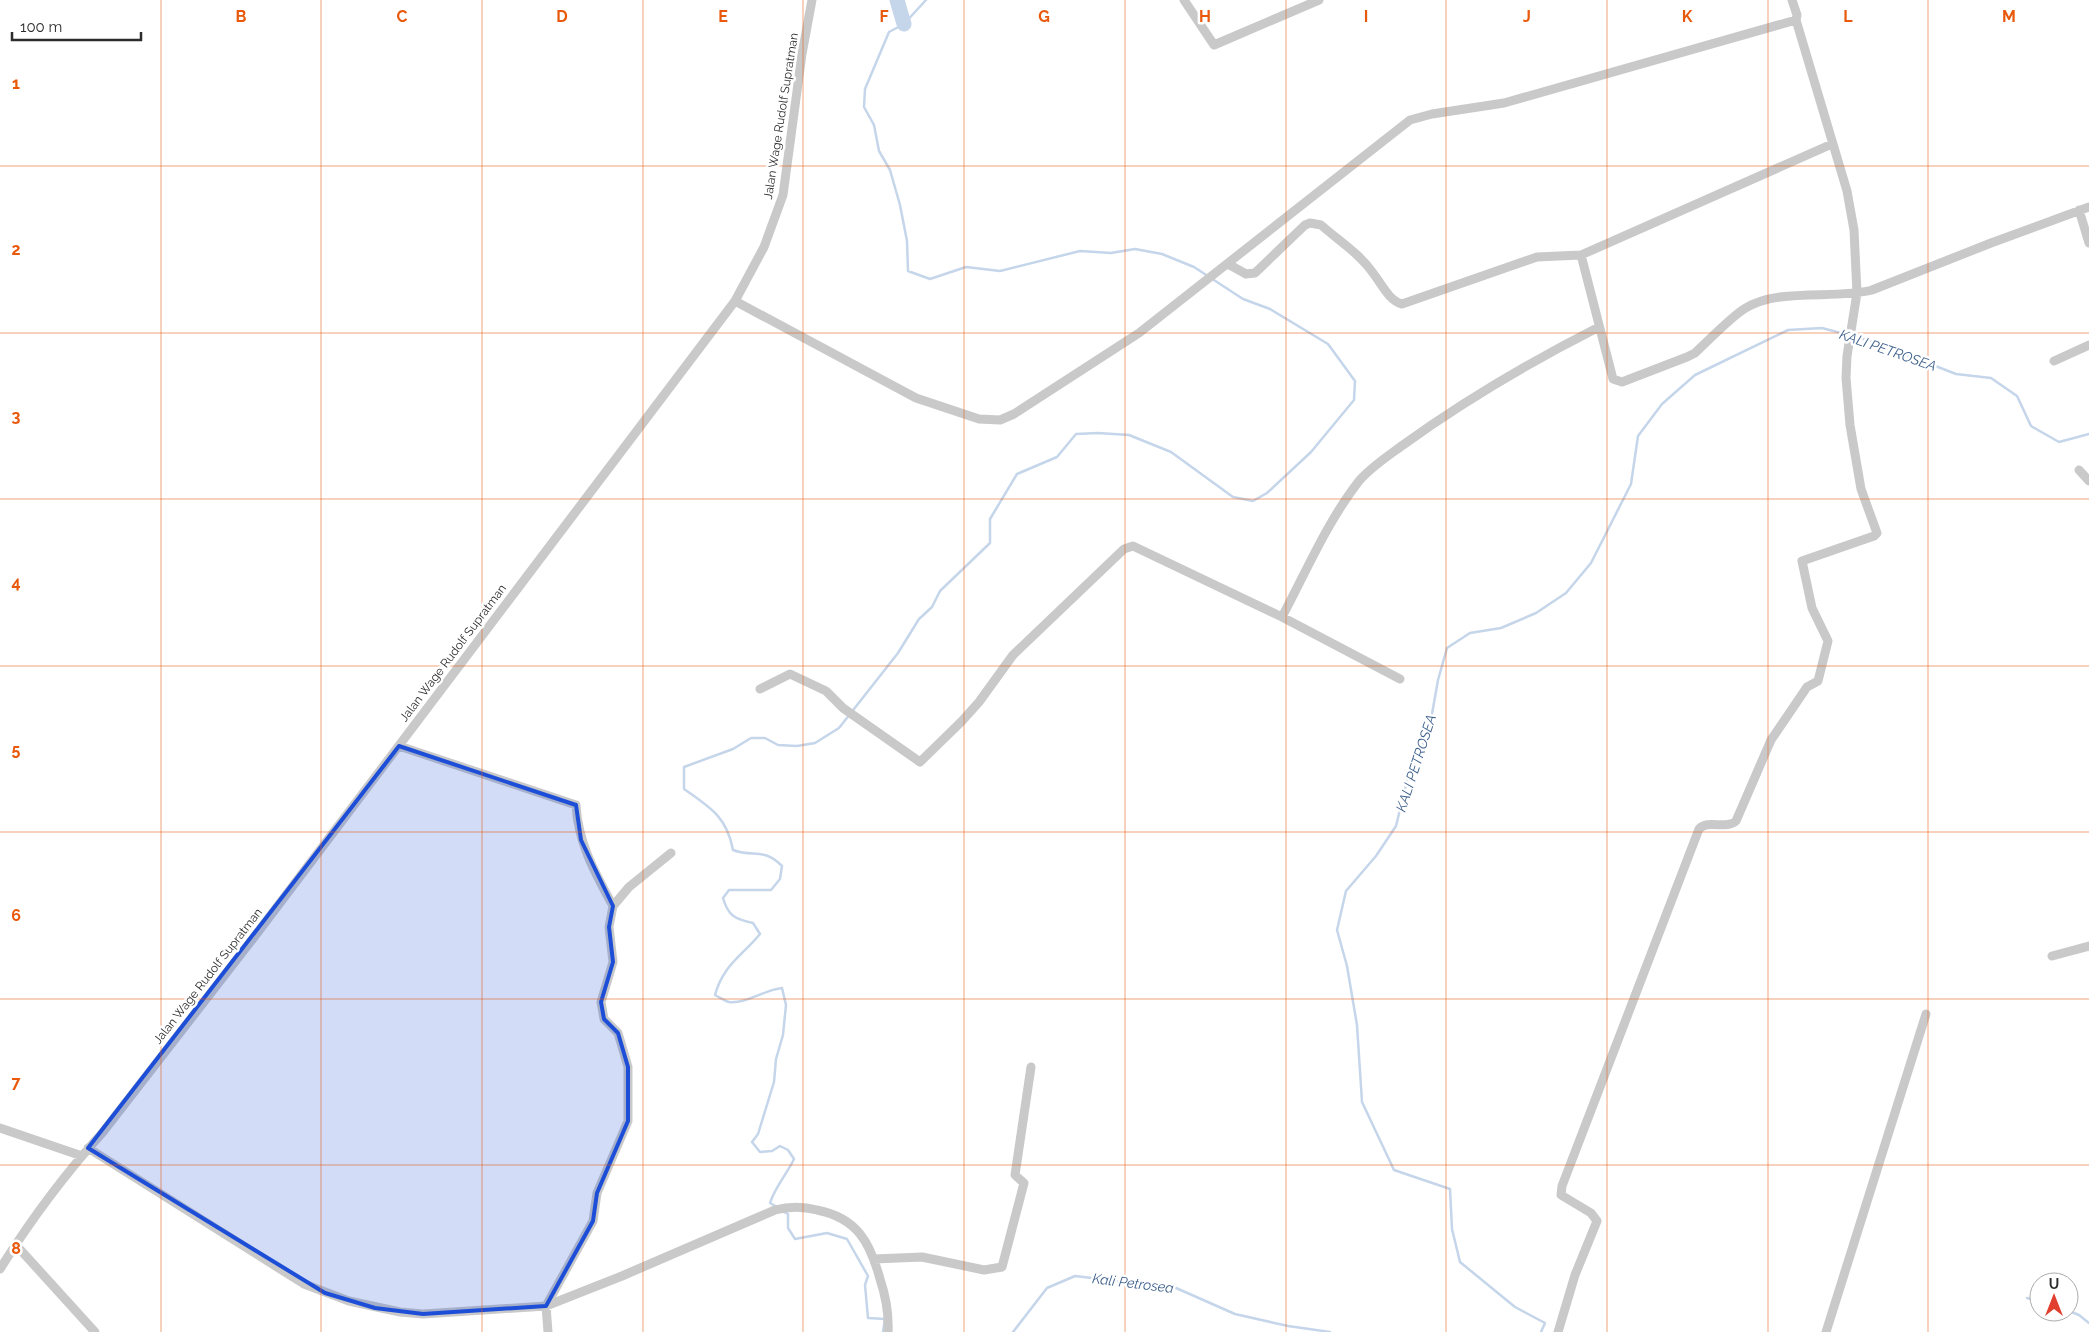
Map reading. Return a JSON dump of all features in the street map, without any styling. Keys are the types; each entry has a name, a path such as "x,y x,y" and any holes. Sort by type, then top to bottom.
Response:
{"street":[{"name":"Jalan Wage Rudolf Supratman","path":"0,1269 88,1148 103,1132 255,936 735,301 764,247 783,195 802,54 812,0"},
{"path":"1184,0 1214,45 1319,0"},
{"path":"1558,1332 1575,1275 1597,1221 1591,1213 1561,1195 1562,1186 1699,829 1705,825 1729,825 1736,821 1771,740 1807,687 1818,681 1828,640 1812,608 1802,561 1874,536 1877,533 1862,494 1850,426 1846,370 1857,293 1854,230 1847,191 1796,20 1797,15 1792,0"},
{"path":"735,301 916,398 979,419 1000,420 1014,414 1139,333 1410,120 1432,114 1504,103 1796,20"},
{"path":"1224,267 1250,275 1255,273 1306,225 1316,223 1321,225 1368,267 1396,302 1402,304 1537,258 1581,255 1832,144"},
{"path":"1581,255 1609,372 1613,379 1622,382 1696,352 1744,309 1763,301 1786,297 1857,293 1872,290 2089,207"},
{"path":"2079,210 2089,243"},
{"path":"1282,617 1338,512 1360,480 1370,470 1421,432 1488,389 1599,327"},
{"path":"2054,361 2089,345"},
{"path":"2079,470 2089,481"},
{"path":"760,689 790,674 826,691 843,708 920,762 979,702 1013,655 1124,549 1133,546 1282,617 1400,679"},
{"path":"399,746 576,805 577,823 581,840 592,868 613,906"},
{"path":"548,1332 546,1306 593,1221 597,1193 628,1121 628,1067 618,1033 604,1019 602,1002 613,962 609,927 613,906 629,888 671,853"},
{"path":"2052,956 2089,946"},
{"path":"1826,1332 1926,1014"},
{"path":"874,1259 922,1258 984,1270 1002,1266 1024,1183 1015,1175 1032,1067"},
{"path":"0,1128 82,1156"},
{"path":"88,1148 304,1284 325,1293 376,1308 423,1314 546,1306 622,1276 775,1210 786,1207 810,1208 833,1213 849,1222 860,1234 874,1259 889,1314 888,1332"},
{"path":"16,1245 95,1332"}],"highlighted area":[{"path":"399,746 576,805 581,840 613,906 609,927 613,962 601,1002 604,1019 618,1033 628,1067 628,1121 597,1193 593,1221 546,1306 423,1314 375,1308 325,1293 88,1148"}],"waterway":[{"path":"897,0 904,24"},
{"path":"777,1207 770,1203 794,1159 788,1150 780,1146 772,1151 760,1152 752,1142 758,1134 774,1082 776,1059 783,1035 786,1005 782,988 735,1002 729,1002 715,995 718,985 728,968 760,934 753,923 733,916 727,909 723,898 729,890 771,890 780,879 782,866 764,855 733,850 722,821 702,801 684,789 684,767 733,749 751,738 765,738 778,745 797,746 815,743 839,728 898,653 919,619 932,607 940,591 990,543 990,519 1017,474 1057,457 1076,434 1129,435 1171,452 1233,497 1253,501 1267,493 1311,452 1354,400 1355,381 1328,344 1270,309 1243,299 1194,267 1162,254 1135,249 1111,253 1080,251 1000,271 966,267 930,279 908,271 907,241 900,205 890,170 879,151 874,125 864,107 865,89 889,32 904,24 926,0"},
{"name":"KALI PETROSEA","path":"1541,1332 1545,1323 1515,1307 1460,1262 1452,1229 1450,1189 1394,1170 1362,1102 1357,1025 1347,966 1337,930 1346,891 1376,856 1396,826 1407,781 1429,731 1438,680 1447,648 1470,633 1501,628 1536,613 1566,593 1591,563 1631,484 1638,436 1662,404 1695,375 1788,330 1822,328 1871,341 1956,374 1991,378 2017,396 2031,426 2059,442 2089,434"},
{"path":"784,1212 788,1214 788,1228 795,1239 827,1233 847,1239 868,1276 865,1285 868,1318 885,1319 883,1332"},
{"name":"Kali Petrosea","path":"1013,1332 1047,1288 1075,1276 1176,1288 1235,1314 1288,1326 1330,1332"},
{"path":"2079,1315 2089,1323"}]}
